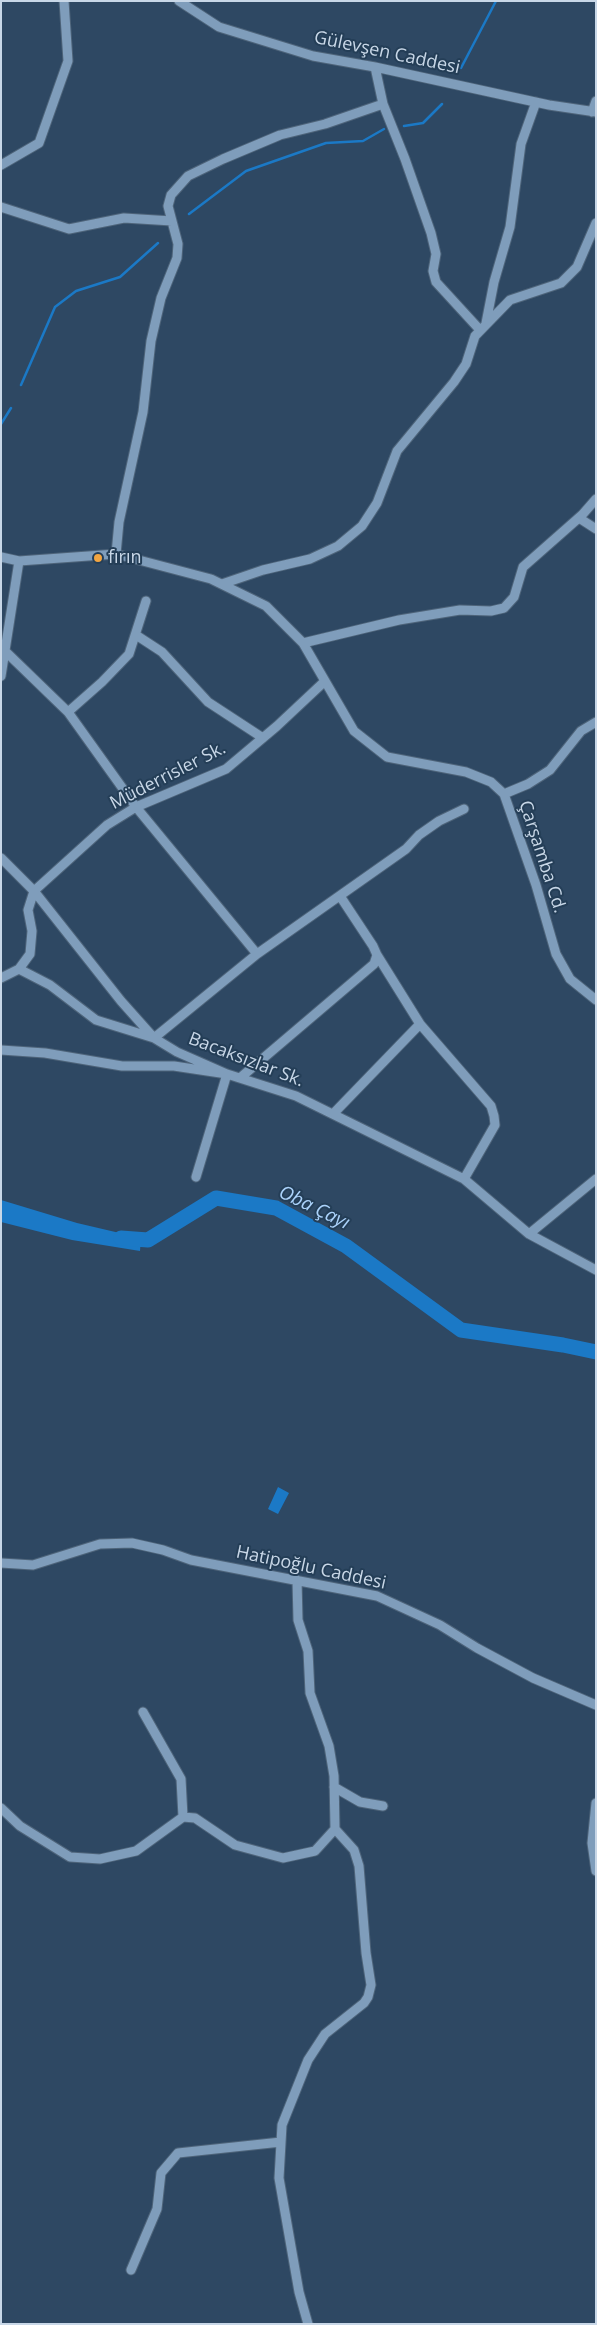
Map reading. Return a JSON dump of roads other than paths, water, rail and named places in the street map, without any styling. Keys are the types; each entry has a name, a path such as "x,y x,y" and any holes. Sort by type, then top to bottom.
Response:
{"street":[{"path":"1,165 38,143 68,61 64,1"},
{"name":"Gülevşen Caddesi","path":"179,1 219,27 313,56 376,67 536,102 594,112"},
{"path":"376,67 383,104 431,233 436,254 433,271 436,282 483,327"},
{"path":"594,112 596,101"},
{"path":"483,327 510,227 521,144 536,102"},
{"path":"116,554 119,522 143,412 151,341 161,298 176,258 178,244 168,206 171,196 188,176 203,168 280,135 325,124 383,104"},
{"path":"1,207 68,229 124,218 172,221"},
{"path":"222,584 263,570 310,559 338,546 362,526 377,503 397,451 454,382 466,364 474,336 510,300 561,284 577,267 596,223"},
{"path":"303,643 399,620 460,610 491,611 504,608 514,598 523,567 578,518 596,499"},
{"path":"578,518 596,529"},
{"name":"Çarşamba Cd.","path":"1,557 19,561 116,554 211,579 266,606 303,643 354,731 387,757 466,772 490,782 504,794 536,885 556,954 570,979 596,1000"},
{"path":"1,676 19,561"},
{"path":"68,712 102,682 129,654 146,602"},
{"path":"136,635 162,652 208,702 263,738"},
{"path":"5,651 68,712 136,807 257,954"},
{"name":"Müderrisler Sk.","path":"34,891 107,825 136,807 226,769 263,738 325,680"},
{"path":"504,794 528,784 550,770 581,731 596,722"},
{"path":"1,858 34,891 121,1001 154,1038 257,954 406,850 419,835 439,821 464,809"},
{"path":"1,978 19,969 30,954 32,931 28,910 34,891"},
{"path":"340,896 420,1024 491,1106 494,1125 464,1179"},
{"path":"240,1078 374,964 377,955"},
{"name":"Bacaksızlar Sk.","path":"19,969 50,985 96,1020 154,1038 177,1052 227,1074 296,1096 464,1179 529,1234 596,1270"},
{"path":"333,1114 420,1024"},
{"path":"1,1050 45,1053 122,1066 174,1066 227,1074 196,1176"},
{"path":"529,1234 596,1179"},
{"name":"Hatipoğlu Caddesi","path":"1,1563 33,1564 100,1544 132,1543 163,1550 192,1560 377,1596 440,1625 477,1648 533,1678 596,1704"},
{"path":"296,1580 298,1620 308,1651 310,1693 328,1746 334,1786 335,1829 354,1850 359,1866 366,1953 371,1985 364,2003 325,2034 308,2060 282,2125 279,2178 306,2322"},
{"path":"143,1712 181,1780 183,1817"},
{"path":"334,1786 360,1802 383,1806"},
{"path":"596,1803 592,1843 596,1872"},
{"path":"1,1808 20,1826 70,1857 100,1859 136,1851 183,1817 195,1818 236,1845 283,1858 315,1851 335,1829"},
{"path":"131,2270 157,2209 161,2173 178,2153 281,2142"}],"water":[{"path":"1,1200 77,1223 141,1238 140,1251 72,1240 1,1222"},
{"path":"278,1487 289,1493 278,1514 268,1509"}],"waterway":[{"path":"461,68 496,1"},
{"path":"404,126 423,123 442,104"},
{"path":"189,214 246,171 326,143 363,141 384,129"},
{"path":"21,385 55,307 76,291 120,277 158,243"},
{"path":"1,424 11,408"},
{"name":"Oba Çayı","path":"121,1238 148,1240 216,1198 276,1208 346,1246 461,1330 563,1345 596,1352"}],"place":[{"name":"fırın","path":"98,558"}]}
